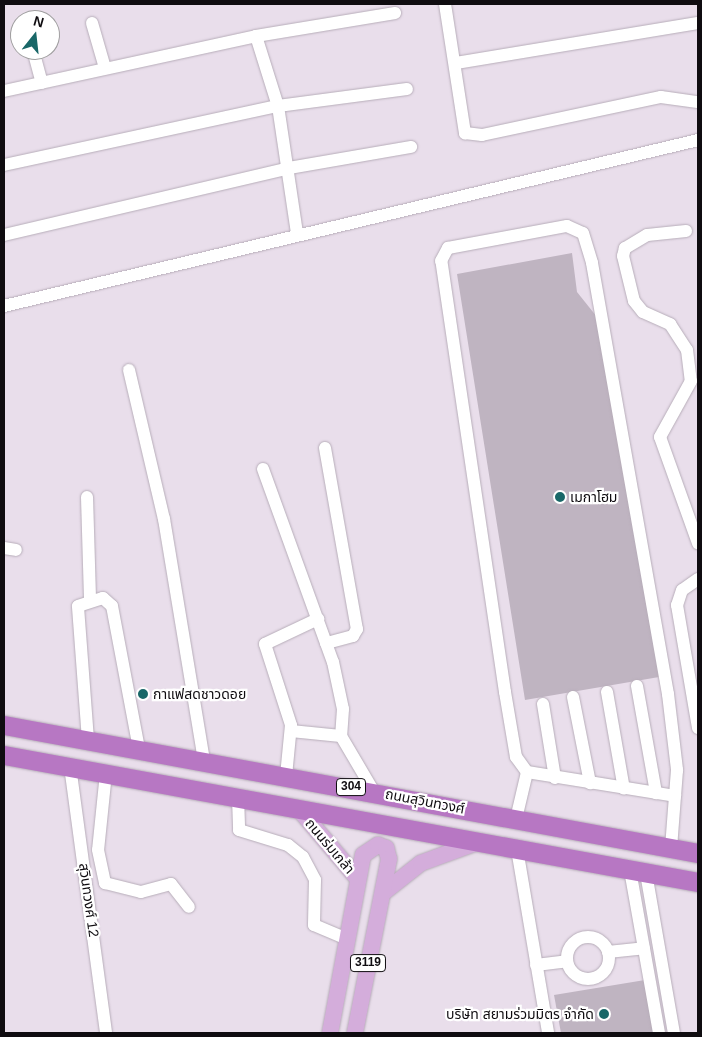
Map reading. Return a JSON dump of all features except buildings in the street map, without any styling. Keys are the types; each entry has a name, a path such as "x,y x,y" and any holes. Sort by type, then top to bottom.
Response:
{"highway":[{"name":"ถนนสุวินทวงศ์","path":"4,725 204,760 698,853"},
{"name":"304","path":"4,754 476,843 698,882"}],"main road":[{"name":"ถนนร่มเกล้า","path":"298,808 358,879 330,1033"},
{"path":"382,893 421,863 476,843"},
{"path":"358,879 366,850 383,846 389,855 382,893"},
{"name":"3119","path":"355,1033 382,893"}],"street":[{"path":"445,4 456,63 462,127 472,135 661,97 698,102"},
{"path":"4,91 256,36 396,13"},
{"path":"92,23 105,68"},
{"path":"456,63 698,23"},
{"path":"256,36 278,106 289,168 297,233"},
{"path":"36,60 42,83"},
{"path":"4,165 278,106 407,89"},
{"path":"4,306 297,233 698,140"},
{"path":"4,235 289,168 412,147"},
{"path":"671,848 675,796 676,750 668,694 619,400 592,263 582,233 567,226 448,248 441,261 516,757 527,772 675,796"},
{"path":"686,231 647,235 625,248 623,256 634,301 643,312 670,324 687,350 691,381 660,438 698,543"},
{"path":"129,370 164,519 204,760"},
{"path":"325,448 357,629 353,636 326,643"},
{"path":"263,468 318,619 342,697 341,736 374,792"},
{"path":"87,498 90,599"},
{"path":"698,579 682,590 677,605 696,706 698,728"},
{"path":"88,740 78,613 81,602 104,598 112,606 139,749"},
{"path":"286,776 291,731 265,644 318,619"},
{"path":"637,686 656,793"},
{"path":"607,692 624,789"},
{"path":"573,697 590,783"},
{"path":"542,704 555,778"},
{"path":"291,731 341,736"},
{"name":"สุวินทวงศ์ 12","path":"70,766 106,1033"},
{"path":"516,819 527,772"},
{"path":"106,773 98,850 105,883 141,892 171,884 189,907"},
{"path":"238,797 239,830 288,845 303,857 315,880 314,925 348,939"},
{"path":"517,849 548,1033"},
{"path":"638,872 644,948 659,1033"},
{"path":"638,872 674,1033"},
{"path":"584,937 597,939 608,952 604,971 592,978 573,973 567,961 569,948 584,937"},
{"path":"608,952 644,948"},
{"path":"536,965 567,961"}],"place":[{"name":"เมกาโฮม","path":"560,497"},
{"name":"กาแฟสดชาวดอย","path":"143,694"},
{"name":"บริษัท สยามร่วมมิตร จำกัด","path":"604,1014"}]}
